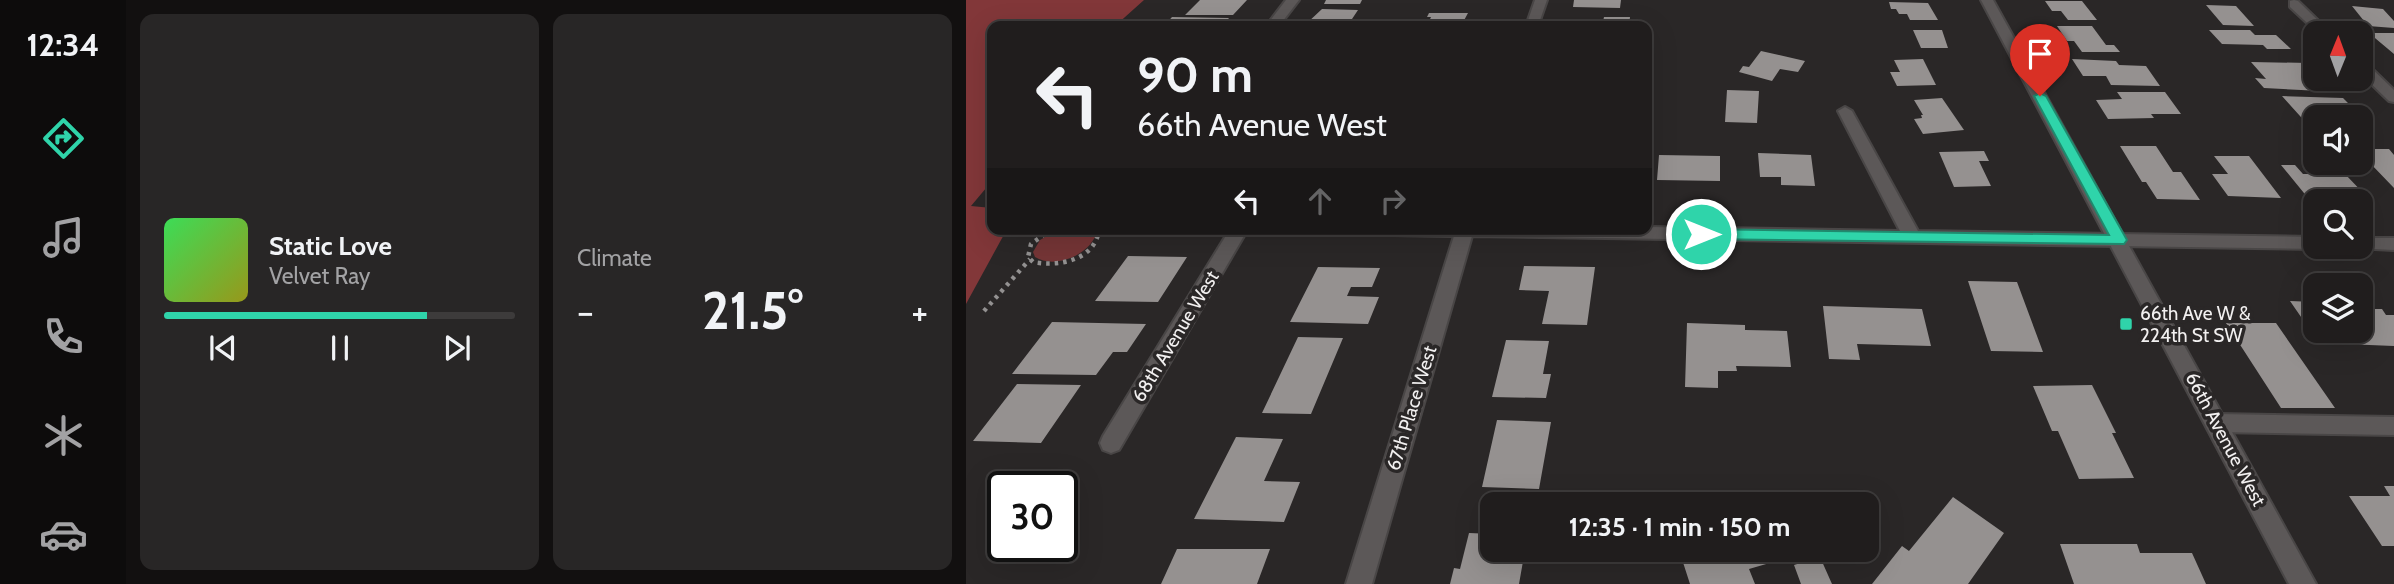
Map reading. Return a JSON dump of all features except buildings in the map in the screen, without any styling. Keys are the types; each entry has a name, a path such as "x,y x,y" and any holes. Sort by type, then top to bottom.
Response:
{"street":[{"path":"1276,21 1293,0"},
{"path":"1534,21 1541,0"},
{"name":"66th Avenue West","path":"1987,0 2303,584"},
{"path":"2294,4 2312,21"},
{"path":"2373,78 2394,98"},
{"path":"1845,111 1912,237"},
{"path":"1652,234 2303,243"},
{"name":"68th Avenue West","path":"1111,443 1235,235"},
{"name":"67th Place West","path":"1359,584 1463,235"},
{"path":"2373,244 2394,244"},
{"path":"2217,423 2394,426"}],"path":[{"path":"1044,235 1031,244 1028,251 1030,259 1041,265 1053,265 1078,257 1096,243 1098,235"},
{"path":"984,311 1030,259"}],"shaded area":[{"path":"966,0 1144,0 1121,21 987,21 987,187 971,206 987,208 987,235 1004,235 966,304"},
{"path":"1049,235 1095,237 1091,244 1077,255 1051,262 1035,257 1033,252 1040,240"}],"place":[{"name":"66th Ave W & 224th St SW","path":"2126,324"}],"route":[{"path":"1701,234 2119,240 2040,96"}]}
